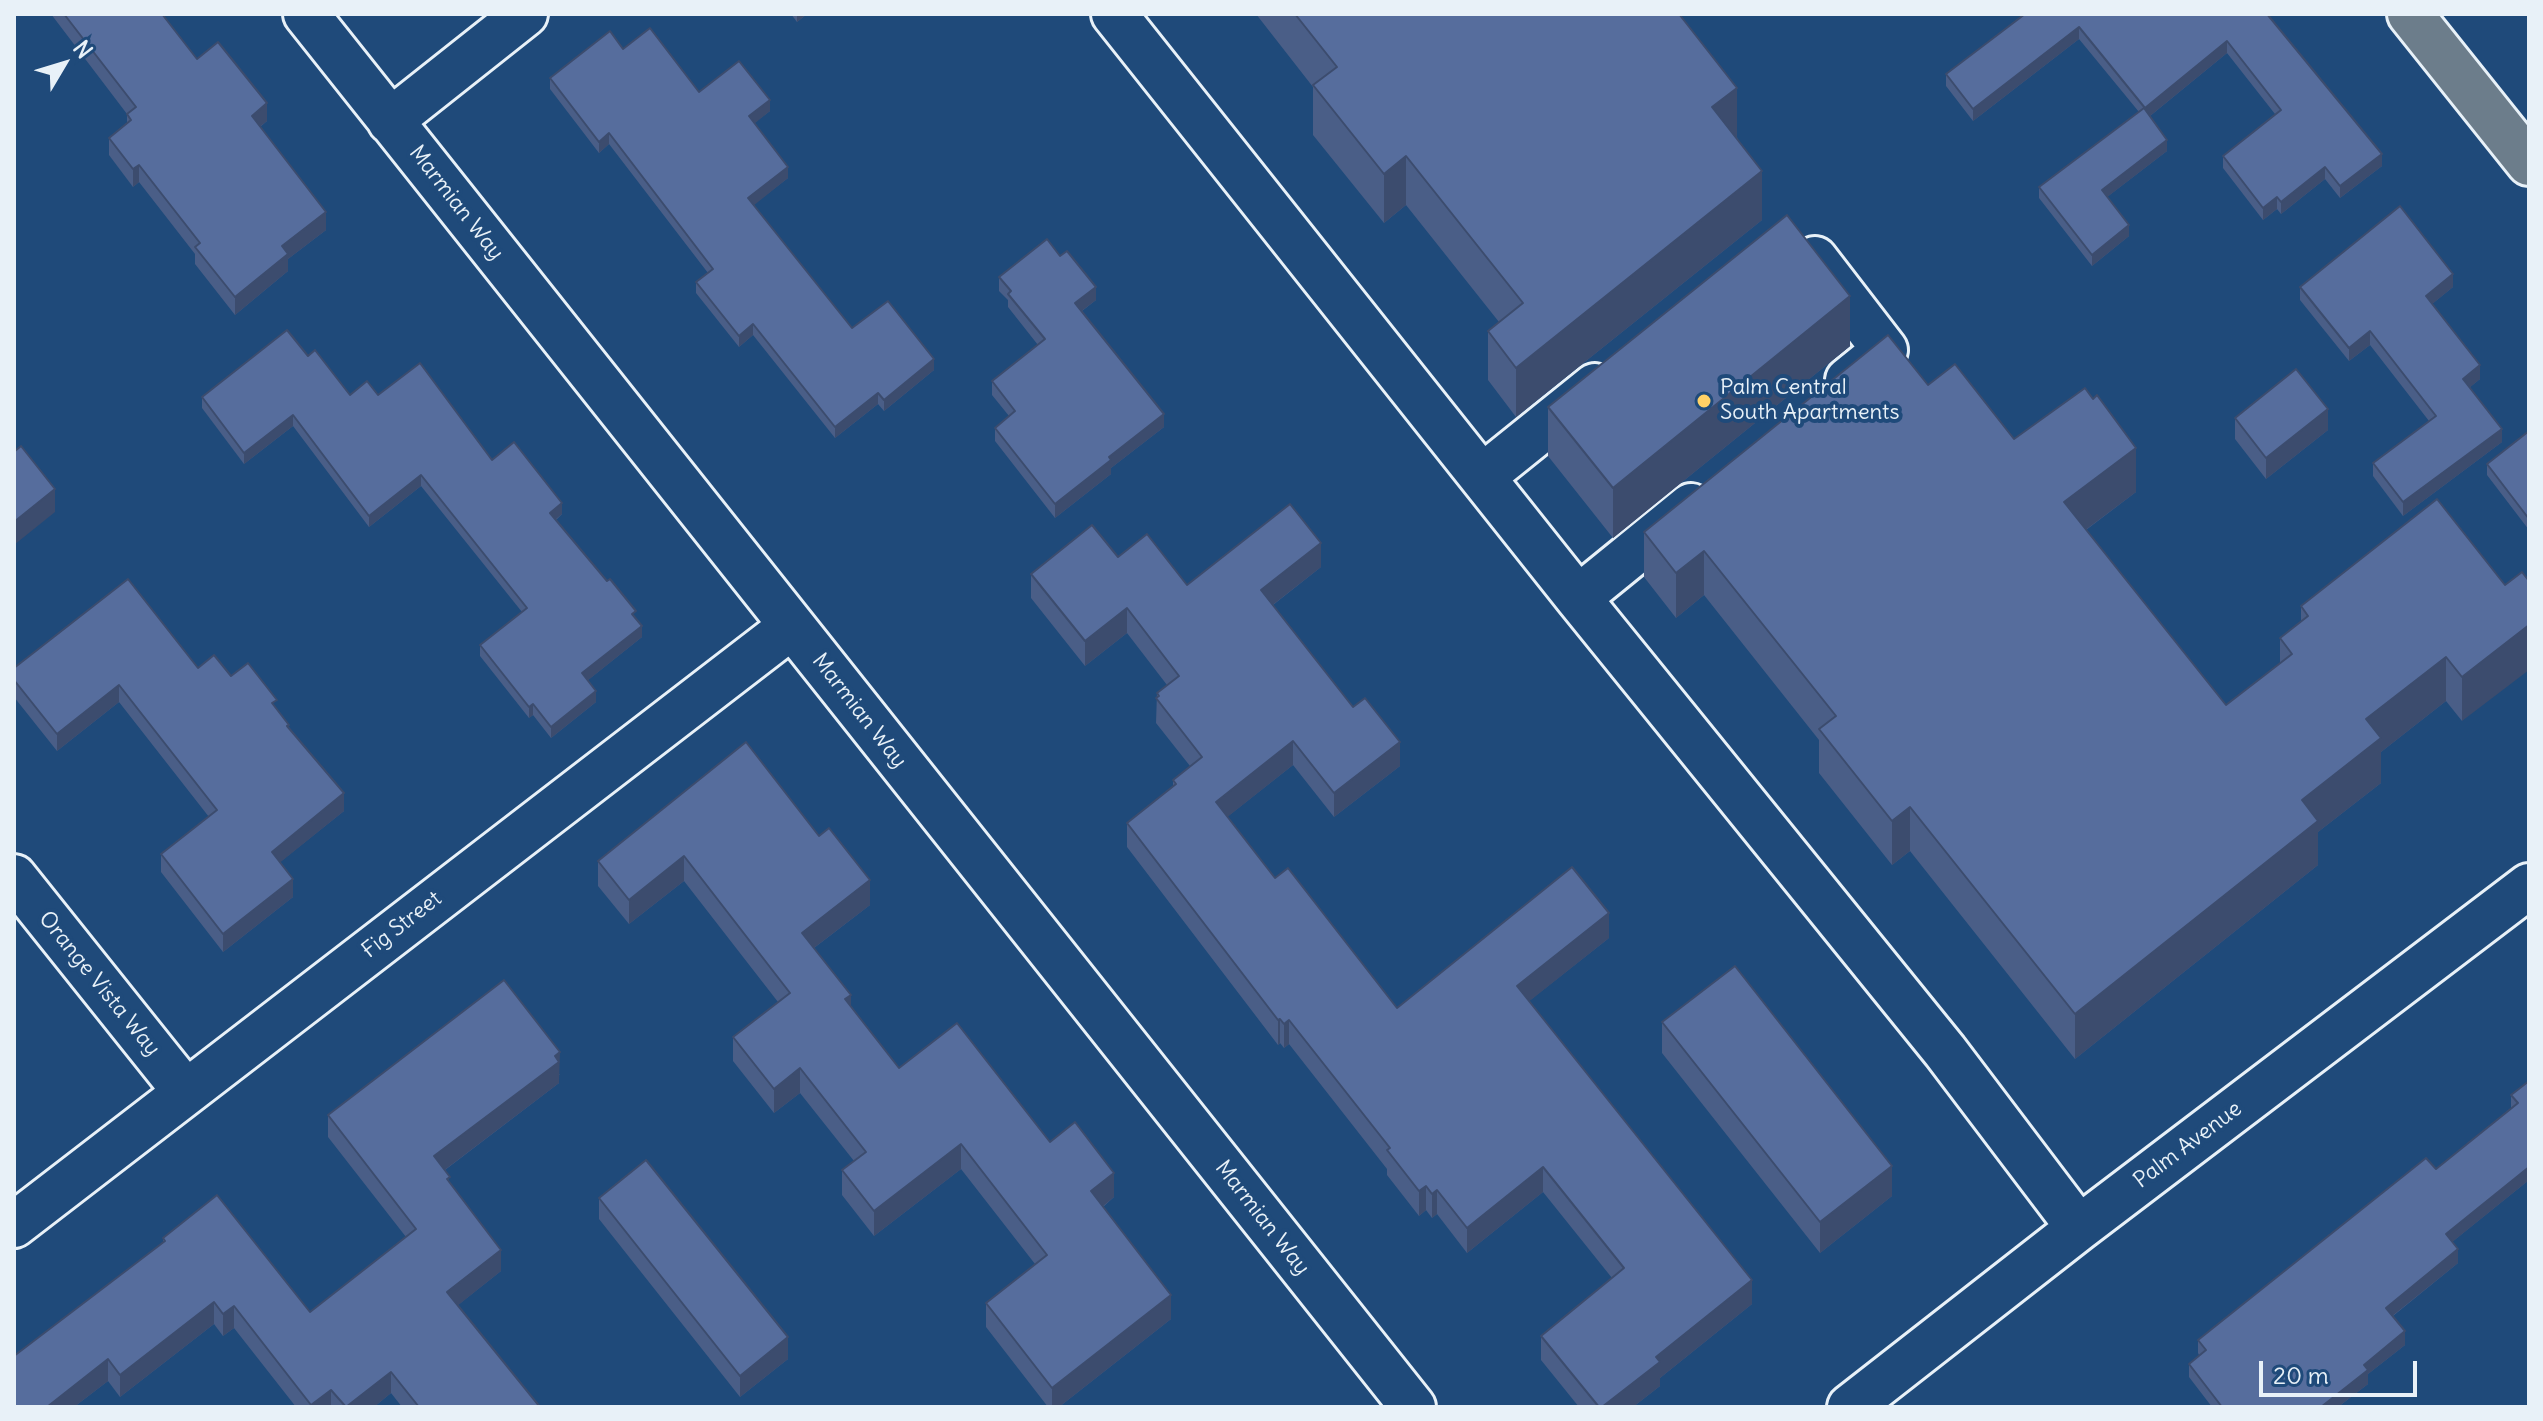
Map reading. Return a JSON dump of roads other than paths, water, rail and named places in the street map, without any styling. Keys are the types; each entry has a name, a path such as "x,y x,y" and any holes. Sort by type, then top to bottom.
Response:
{"main road":[{"path":"2410,14 2529,163"}],"street":[{"name":"Marmian Way","path":"306,14 1413,1407"},
{"path":"390,121 525,14"},
{"path":"1114,14 1578,598 1945,1051 2079,1228"},
{"path":"1779,239 1791,229 1885,350 1811,409"},
{"path":"1482,477 1630,358"},
{"path":"1578,598 1725,479"},
{"name":"Fig Street","path":"14,1225 792,626"},
{"name":"Orange Vista Way","path":"14,877 185,1091"},
{"name":"Palm Avenue","path":"1850,1407 2079,1228 2529,886"}],"place":[{"name":"Palm Central South Apartments","path":"1704,401"}]}
